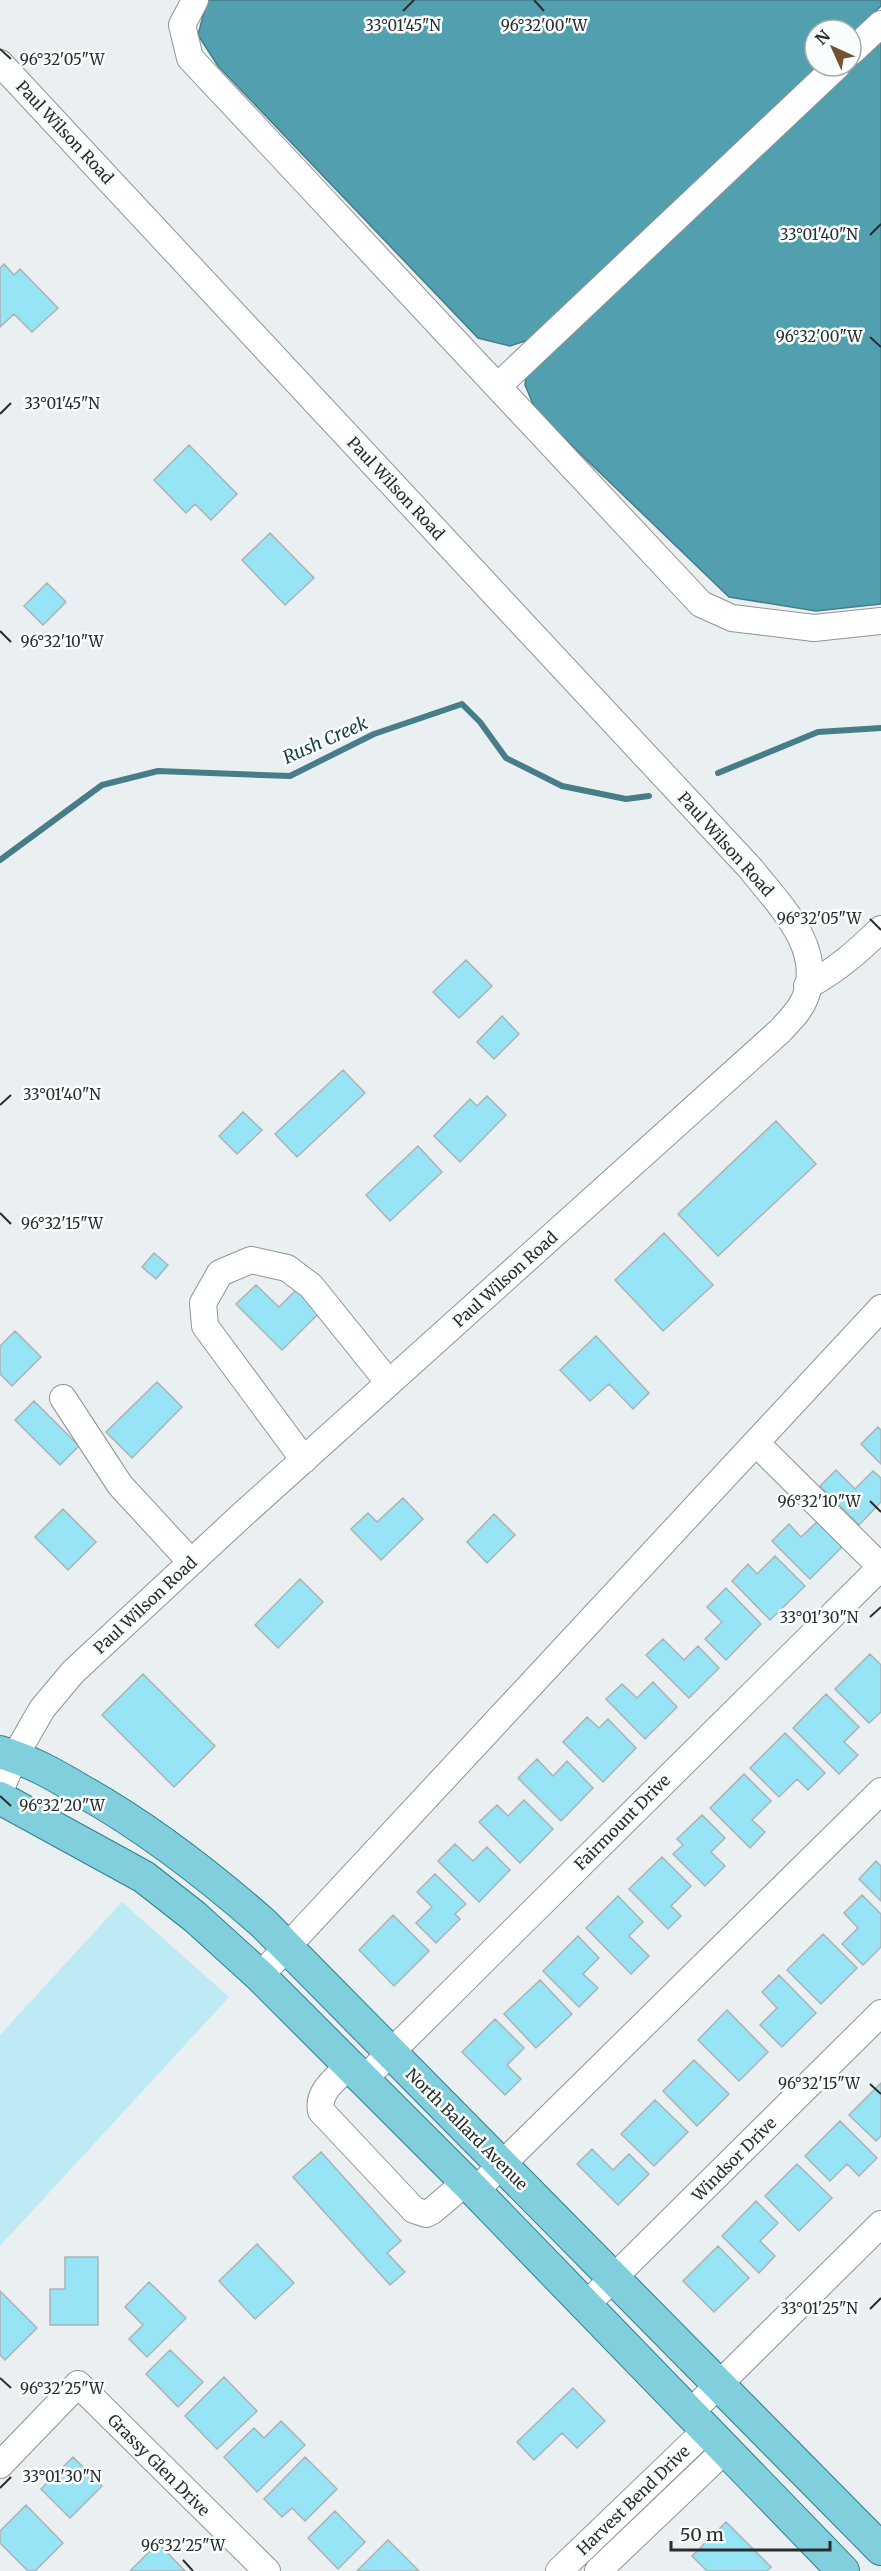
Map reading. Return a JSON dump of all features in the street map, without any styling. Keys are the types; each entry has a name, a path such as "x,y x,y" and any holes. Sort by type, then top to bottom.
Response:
{"main road":[{"name":"North Ballard Avenue","path":"8,1754 46,1769 116,1809 235,1898 288,1947 881,2549"},
{"path":"0,1798 144,1877 195,1917 260,1976 471,2186 843,2571"}],"street":[{"path":"195,0 182,25 190,58 701,603 732,618 814,628 881,621"},
{"path":"863,41 881,24"},
{"name":"Paul Wilson Road","path":"0,63 751,869 784,910 803,941 810,958 805,998 780,1032 191,1562 73,1672 8,1754 0,1791"},
{"path":"498,386 824,78"},
{"path":"807,986 830,974 881,929"},
{"path":"304,1460 205,1326 203,1303 220,1273 251,1260 287,1268 311,1286 389,1383"},
{"path":"260,1976 881,1308"},
{"path":"63,1398 120,1485 191,1562"},
{"path":"756,1443 881,1567"},
{"name":"Fairmount Drive","path":"881,1567 390,2052 323,2093 319,2102 321,2111 414,2210 426,2214 432,2211 502,2164 881,1791"},
{"name":"Windsor Drive","path":"586,2305 881,2013"},
{"path":"708,2430 718,2383 881,2224"},
{"name":"Grassy Glen Drive","path":"0,2465 78,2384 263,2570"},
{"name":"Harvest Bend Drive","path":"559,2571 708,2430"},
{"name":"Harvest Bend Drive","path":"598,2571 708,2430"}],"shaded area":[{"path":"207,0 881,0 881,6 863,23 863,18 803,18 803,78 805,78 528,340 510,346 478,338 218,66 198,35"},
{"path":"881,35 881,604 816,611 729,597 536,411 525,385 527,368 835,78 863,78 863,52"},
{"path":"122,1902 229,1997 0,2246 0,2035"}],"building":[{"path":"4,264 14,275 20,269 58,308 32,332 14,314 0,327 0,268"},
{"path":"189,445 237,494 211,520 195,504 186,513 154,480"},
{"path":"270,533 314,578 285,605 242,560"},
{"path":"47,583 66,602 43,625 24,606"},
{"path":"466,960 492,986 459,1018 433,992"},
{"path":"502,1016 519,1034 494,1059 477,1042"},
{"path":"343,1070 365,1093 297,1157 275,1134"},
{"path":"487,1096 506,1115 460,1162 434,1136 470,1099 477,1106"},
{"path":"243,1112 262,1130 237,1154 219,1136"},
{"path":"776,1121 816,1164 718,1256 678,1214"},
{"path":"418,1146 442,1172 390,1221 366,1195"},
{"path":"664,1233 713,1285 663,1331 615,1280"},
{"path":"154,1253 168,1265 156,1279 142,1267"},
{"path":"256,1285 279,1307 301,1285 324,1308 282,1350 236,1304"},
{"path":"15,1331 41,1357 12,1386 0,1374 0,1346"},
{"path":"596,1336 649,1393 633,1409 609,1384 590,1401 560,1370"},
{"path":"157,1382 182,1407 132,1458 106,1432"},
{"path":"34,1401 79,1446 60,1465 15,1420"},
{"path":"878,1427 881,1430 881,1464 861,1444"},
{"path":"836,1470 855,1489 873,1471 881,1478 881,1502 859,1525 820,1486"},
{"path":"403,1498 423,1519 381,1560 351,1529 368,1513 377,1522"},
{"path":"63,1509 96,1542 68,1570 35,1537"},
{"path":"494,1514 515,1535 487,1563 467,1542"},
{"path":"819,1520 844,1545 810,1579 772,1541 789,1524 801,1537"},
{"path":"775,1556 805,1586 770,1620 732,1581 748,1564 757,1574"},
{"path":"300,1579 323,1602 278,1648 255,1625"},
{"path":"726,1588 761,1624 726,1660 705,1639 722,1622 707,1607"},
{"path":"663,1639 684,1660 698,1646 719,1668 689,1698 646,1655"},
{"path":"870,1654 881,1665 881,1712 869,1723 835,1689"},
{"path":"143,1674 215,1746 174,1787 102,1715"},
{"path":"653,1682 677,1707 645,1739 606,1699 622,1684 637,1698"},
{"path":"826,1694 859,1727 844,1742 858,1755 839,1774 793,1728"},
{"path":"587,1717 599,1728 608,1719 636,1748 603,1782 563,1742"},
{"path":"785,1733 825,1773 808,1790 797,1779 779,1797 750,1768"},
{"path":"537,1759 553,1776 567,1761 593,1788 561,1821 518,1778"},
{"path":"744,1774 771,1801 752,1820 765,1832 750,1848 710,1808"},
{"path":"524,1800 553,1829 520,1863 479,1822 497,1805 508,1816"},
{"path":"702,1815 725,1838 711,1852 725,1866 705,1886 673,1854 683,1845 677,1839"},
{"path":"455,1844 473,1861 487,1847 510,1870 479,1902 438,1861"},
{"path":"662,1857 691,1886 671,1906 681,1916 668,1929 629,1889"},
{"path":"876,1861 881,1866 881,1901 859,1879"},
{"path":"435,1874 466,1904 455,1914 460,1919 436,1943 416,1923 432,1907 417,1892"},
{"path":"862,1895 881,1914 881,1947 863,1965 842,1944 858,1928 844,1913"},
{"path":"618,1896 643,1922 629,1936 649,1956 631,1974 586,1928"},
{"path":"393,1915 429,1951 394,1986 359,1950"},
{"path":"823,1934 857,1968 821,2004 787,1970"},
{"path":"578,1936 599,1958 583,1974 598,1988 579,2007 543,1971"},
{"path":"779,1975 816,2013 782,2047 760,2025 777,2008 762,1992"},
{"path":"540,1980 572,2014 536,2048 504,2014"},
{"path":"727,2010 768,2052 739,2081 698,2040"},
{"path":"495,2019 524,2048 507,2065 521,2079 505,2095 462,2052"},
{"path":"694,2060 729,2094 697,2126 663,2091"},
{"path":"881,2083 881,2136 876,2141 849,2115"},
{"path":"655,2100 688,2132 654,2166 621,2134"},
{"path":"840,2121 877,2158 859,2176 847,2164 830,2181 805,2156"},
{"path":"592,2149 613,2170 629,2154 649,2174 618,2205 577,2164"},
{"path":"321,2152 401,2241 387,2253 405,2272 390,2285 293,2177"},
{"path":"797,2164 832,2198 799,2231 765,2196"},
{"path":"756,2201 778,2223 760,2241 775,2256 759,2273 722,2236"},
{"path":"257,2244 294,2283 255,2319 219,2281"},
{"path":"718,2246 749,2278 714,2312 683,2281"},
{"path":"65,2257 98,2257 98,2325 50,2325 50,2289 65,2289"},
{"path":"149,2282 186,2318 147,2357 129,2339 143,2325 125,2307"},
{"path":"0,2291 37,2328 5,2360 0,2355"},
{"path":"170,2350 203,2382 178,2407 146,2374"},
{"path":"224,2377 257,2411 217,2449 185,2416"},
{"path":"573,2388 605,2421 577,2448 562,2433 534,2460 517,2442"},
{"path":"281,2421 305,2445 257,2492 224,2457 254,2428 264,2438"},
{"path":"73,2457 102,2486 70,2518 41,2489"},
{"path":"305,2457 337,2489 305,2521 292,2508 282,2517 264,2499"},
{"path":"26,2505 63,2543 35,2571 28,2571 0,2543 0,2531"},
{"path":"335,2511 365,2542 338,2569 308,2538"},
{"path":"726,2522 771,2567 767,2571 707,2571 692,2556"},
{"path":"388,2540 419,2571 357,2571"},
{"path":"158,2543 185,2571 130,2571"}],"waterway":[{"name":"Rush Creek","path":"0,860 102,785 158,771 290,776 374,734 462,704 480,722 506,758 562,786 626,799 649,796"},
{"name":"Rush Creek","path":"718,773 818,732 881,728"}]}
